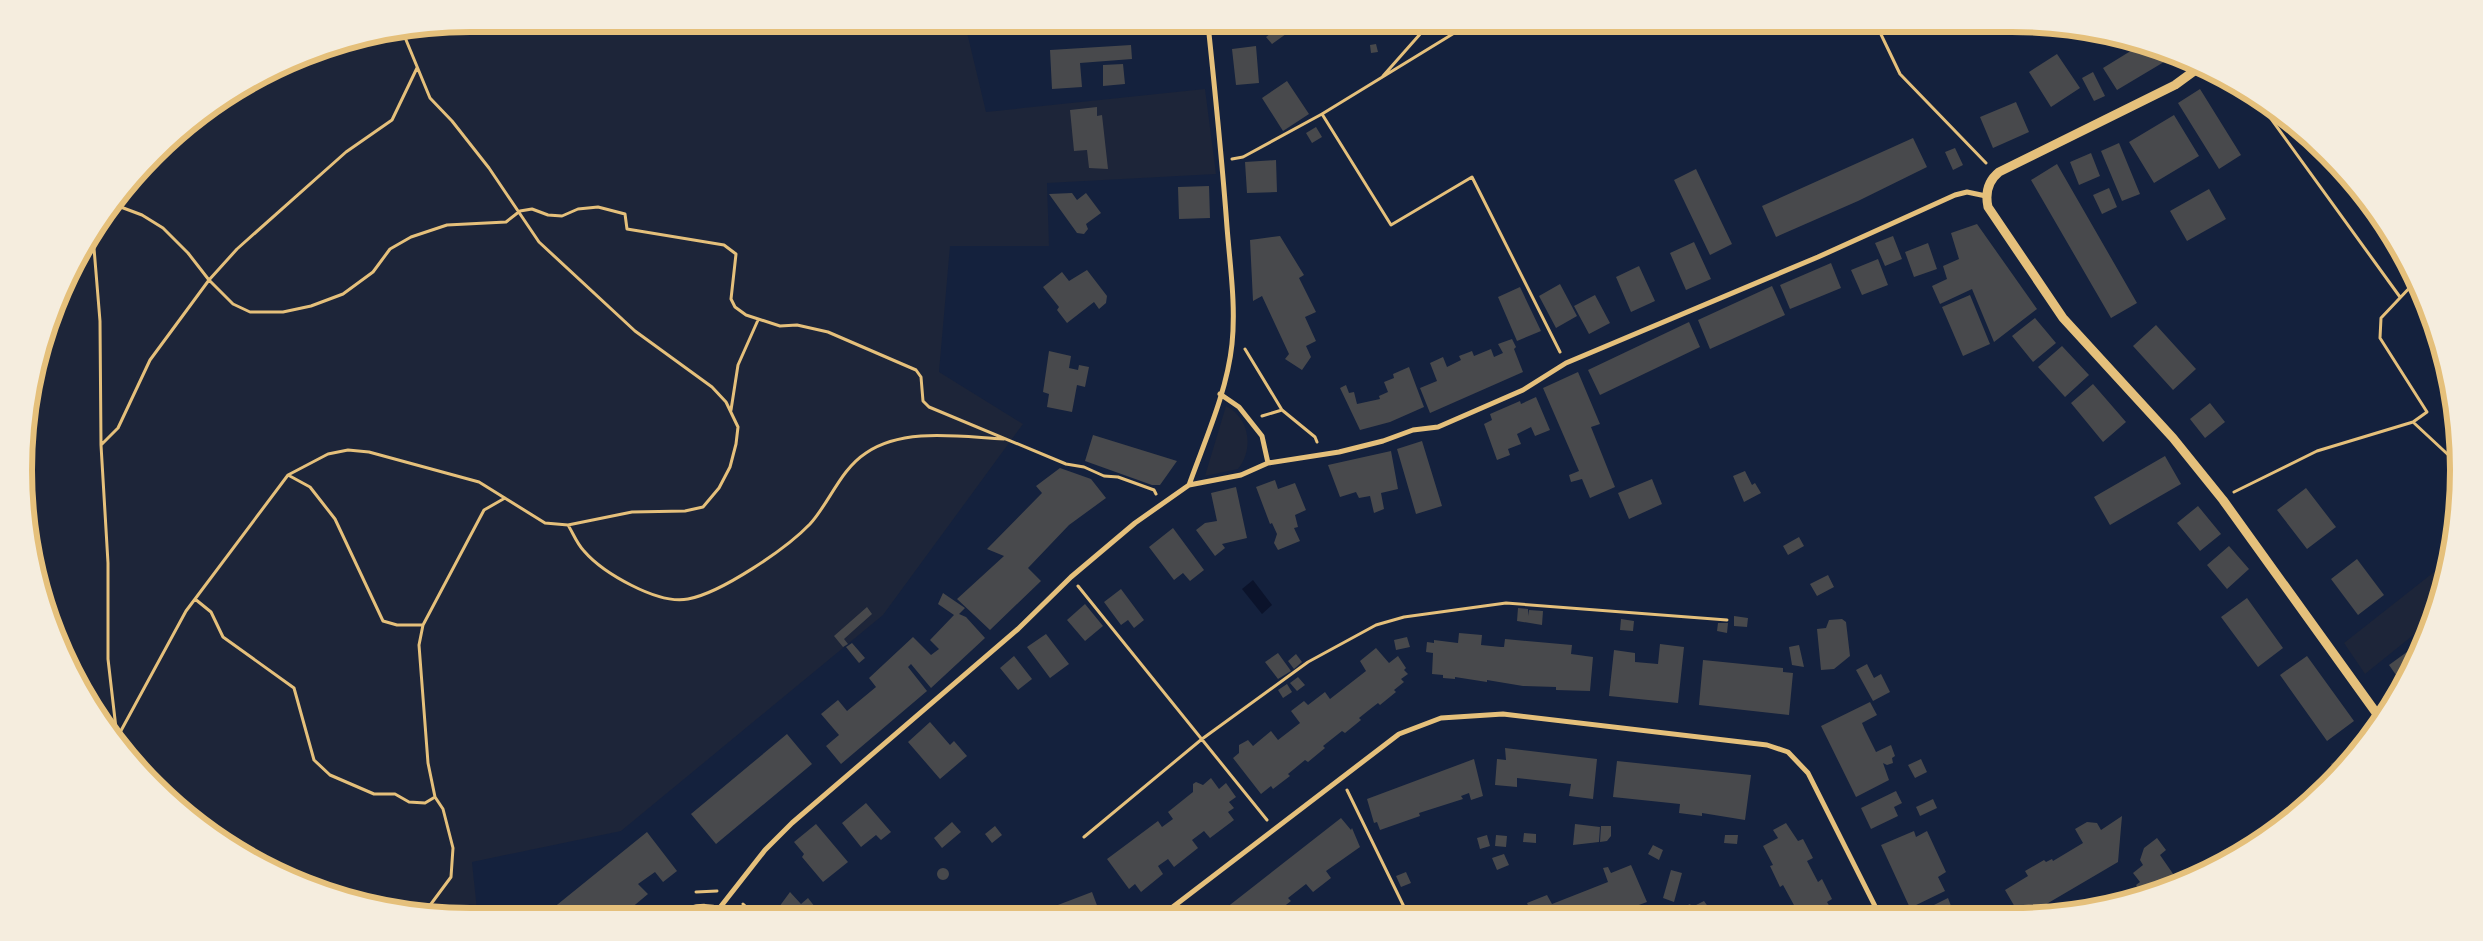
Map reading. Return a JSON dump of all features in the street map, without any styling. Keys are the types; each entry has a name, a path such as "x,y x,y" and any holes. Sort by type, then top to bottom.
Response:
{"street":[{"path":"1189,485 1220,394 1232,346 1232,293 1222,160 1209,32"},
{"path":"2193,72 2175,85 1999,172 1990,182 1986,196 1988,207 2058,310 2097,357 2173,438 2223,500 2377,714"},
{"path":"720,908 765,850 792,823 1018,629 1071,577 1161,503 1189,485 1241,475 1268,463 1383,441 1413,430 1438,427 1523,390 1566,363 1818,257 1956,195 1967,192 1986,196"},
{"path":"1220,394 1239,407 1262,436 1268,463"},
{"path":"1172,908 1276,830 1384,744 1415,726 1441,718 1503,714 1767,745 1788,752 1808,773 1876,908"}],"path":[{"path":"1380,78 1422,32"},
{"path":"1222,160 1243,157 1322,114 1456,32"},
{"path":"1880,32 1900,74 1981,159"},
{"path":"120,733 186,611 288,475 328,454 348,450 369,452 479,482 545,523 568,525 632,512 685,511 703,507 719,488 730,467 738,427 731,410 712,387 635,331 539,242 520,211 452,121 430,98 405,37"},
{"path":"101,445 118,428 150,360 209,280 237,249 346,152 392,120 418,68"},
{"path":"1322,114 1391,226 1472,177 1566,363"},
{"path":"2268,115 2400,297"},
{"path":"121,207 142,215 163,228 233,304 250,312 283,312 311,306 342,294 373,272 390,249 411,237 447,225 506,222 520,211 532,209 548,215 562,216 578,209 598,207 625,214 627,228 724,245 736,254 731,299 735,307 758,320 780,326 797,325 828,332 916,370 921,377 923,400 929,407 1066,464 1084,467 1104,476 1118,477 1154,490 1161,503"},
{"path":"93,248 100,322 101,445 108,562 108,659 116,727"},
{"path":"2232,493 2317,450 2412,422 2427,412 2380,338 2381,318 2410,287"},
{"path":"731,410 738,365 758,320"},
{"path":"1232,332 1245,348 1282,410 1315,437 1320,454"},
{"path":"1250,420 1282,410"},
{"path":"2412,422 2450,457"},
{"path":"568,525 584,551 631,587 656,596 687,599 736,579 774,553 810,524 844,474 866,453 892,441 925,437 1006,440"},
{"path":"288,475 310,487 335,519 383,621 397,625 423,625"},
{"path":"429,907 451,876 453,857 449,828 443,809 436,797 428,762 419,645 423,625 484,510 505,498"},
{"path":"1071,577 1276,830"},
{"path":"195,599 211,612 223,637 294,688 314,760 330,775 374,794 395,794 409,802 425,803 436,797"},
{"path":"1084,838 1202,739 1308,662 1376,625 1404,617 1506,602 1727,620"},
{"path":"1341,777 1405,908"}],"shaded area":[{"path":"967,32 986,112 1205,89 1216,174 1047,183 1049,246 950,246 939,372 1023,424 883,615 621,831 472,862 477,908 442,908 413,905 357,894 303,875 251,850 227,835 182,800 141,759 106,714 78,664 66,638 47,584 36,528 32,470 36,413 47,357 66,303 91,251 106,227 141,182 182,141 204,123 251,91 277,78 303,66 357,47 413,36 442,33"},
{"path":"1226,406 1234,411 1245,426 1248,443 1246,452 1238,469 1205,476"},
{"path":"2439,568 2436,584 2420,630 2365,674 2344,643"},
{"path":"1253,580 1272,605 1262,614 1242,589"}],"building":[{"path":"1273,32 1289,32 1272,44 1266,37"},
{"path":"1382,32 1394,32 1394,33 1382,34"},
{"path":"1376,44 1378,52 1371,53 1370,45"},
{"path":"1131,45 1132,59 1080,63 1082,87 1052,89 1050,50"},
{"path":"1256,46 1259,83 1236,85 1232,49"},
{"path":"2133,49 2166,61 2117,90 2103,68"},
{"path":"2057,54 2080,88 2051,107 2029,72"},
{"path":"1123,64 1125,84 1103,86 1103,65"},
{"path":"2093,72 2105,96 2094,101 2082,78"},
{"path":"1287,81 1309,114 1283,131 1262,98"},
{"path":"2200,89 2241,155 2219,169 2178,103"},
{"path":"2016,102 2029,132 1993,148 1980,117"},
{"path":"1097,107 1097,116 1102,115 1108,169 1089,168 1087,150 1074,151 1070,110"},
{"path":"2174,115 2199,156 2154,183 2129,142"},
{"path":"1316,127 1322,137 1312,143 1306,133"},
{"path":"1913,138 1927,167 1858,201 1776,237 1762,206"},
{"path":"2119,143 2140,194 2122,201 2101,151"},
{"path":"1955,148 1963,165 1953,170 1945,152"},
{"path":"2091,153 2100,176 2079,185 2070,162"},
{"path":"1276,160 1277,192 1247,193 1245,162"},
{"path":"2057,164 2137,303 2111,318 2031,180"},
{"path":"1696,169 1732,244 1710,255 1674,180"},
{"path":"1209,186 1210,218 1179,219 1178,187"},
{"path":"2109,188 2117,207 2102,214 2093,195"},
{"path":"2209,189 2226,219 2187,241 2170,211"},
{"path":"1072,193 1077,200 1086,193 1101,213 1086,224 1088,229 1084,234 1077,233 1049,194"},
{"path":"1977,224 2037,309 1994,342 1972,289 1940,304 1932,286 1947,279 1943,266 1959,259 1951,233"},
{"path":"1280,236 1304,275 1299,278 1316,312 1305,317 1316,341 1306,346 1311,357 1302,370 1285,359 1289,354 1262,296 1253,301 1250,240"},
{"path":"1893,236 1902,259 1885,266 1875,243"},
{"path":"1694,242 1711,279 1686,290 1670,253"},
{"path":"1928,243 1937,269 1914,277 1905,252"},
{"path":"1878,259 1888,285 1862,295 1851,270"},
{"path":"1831,263 1841,288 1790,309 1780,285"},
{"path":"1639,266 1655,301 1631,312 1616,277"},
{"path":"1087,270 1107,296 1106,303 1099,309 1094,302 1067,323 1057,310 1059,307 1043,287 1062,272 1069,281"},
{"path":"1560,284 1577,316 1556,328 1539,296"},
{"path":"1772,286 1785,315 1710,349 1698,320"},
{"path":"1520,287 1541,331 1517,341 1498,297"},
{"path":"1595,295 1610,323 1589,334 1574,306"},
{"path":"1970,295 1990,344 1963,356 1942,307"},
{"path":"2035,318 2056,343 2033,362 2012,336"},
{"path":"1689,322 1700,347 1600,395 1588,370"},
{"path":"2156,325 2196,369 2173,390 2133,346"},
{"path":"1512,339 1523,372 1430,413 1420,388 1437,381 1430,363 1443,357 1447,367 1461,360 1459,356 1472,351 1474,356 1491,349 1494,357 1503,353 1498,344"},
{"path":"2062,346 2089,375 2065,397 2038,367"},
{"path":"1049,351 1071,356 1069,368 1078,370 1079,365 1089,367 1085,387 1077,385 1072,412 1047,407 1049,394 1043,392"},
{"path":"1409,367 1424,407 1390,422 1360,430 1340,388 1346,385 1349,393 1354,392 1357,404 1380,399 1379,396 1388,392 1384,382 1394,378 1393,374"},
{"path":"1578,372 1600,424 1591,427 1615,487 1590,498 1582,479 1571,482 1569,475 1579,471 1543,388"},
{"path":"2093,384 2126,422 2103,442 2071,403"},
{"path":"1536,397 1550,430 1535,436 1531,427 1517,434 1521,444 1508,449 1510,455 1497,460 1484,424 1492,420 1490,414 1520,401 1521,404"},
{"path":"2210,403 2225,422 2205,438 2190,419"},
{"path":"1093,435 1177,461 1160,485 1152,485 1085,461"},
{"path":"1422,441 1442,506 1416,514 1397,449"},
{"path":"1391,451 1398,489 1381,493 1384,509 1374,513 1370,496 1359,498 1356,492 1340,497 1328,465"},
{"path":"2165,456 2181,484 2110,525 2094,497"},
{"path":"1060,468 1091,479 1106,498 1069,525 1028,568 1041,581 990,630 957,599 1004,556 987,549 1042,493 1036,486"},
{"path":"1745,471 1752,485 1755,483 1761,493 1744,502 1733,476"},
{"path":"1652,479 1662,504 1629,519 1618,493"},
{"path":"1275,480 1278,489 1295,483 1306,510 1295,515 1298,527 1294,528 1300,541 1278,550 1274,543 1277,534 1272,523 1270,524 1256,487"},
{"path":"1236,487 1247,538 1222,544 1225,548 1215,556 1196,530 1205,523 1217,521 1211,493"},
{"path":"2306,488 2336,527 2307,549 2277,510"},
{"path":"2198,506 2221,534 2200,551 2177,523"},
{"path":"1173,528 1204,570 1190,581 1183,573 1174,580 1149,547"},
{"path":"1799,537 1804,546 1788,555 1783,546"},
{"path":"2229,546 2249,569 2227,589 2207,565"},
{"path":"2357,559 2384,595 2358,615 2331,579"},
{"path":"1828,575 1834,587 1817,596 1810,584"},
{"path":"1121,589 1144,620 1134,628 1128,620 1121,625 1104,602"},
{"path":"943,593 965,608 959,614 966,617 985,638 931,688 911,664 908,667 927,691 841,764 826,746 839,735 821,714 838,700 847,711 876,687 869,678 913,637 931,655 939,649 930,640 954,615 938,604"},
{"path":"2247,598 2283,648 2258,667 2221,617"},
{"path":"1085,604 1103,626 1085,641 1067,620"},
{"path":"867,607 872,614 844,639 848,644 843,647 834,636"},
{"path":"1518,608 1528,609 1528,616 1529,610 1543,611 1542,625 1517,621"},
{"path":"1734,616 1748,618 1747,627 1734,626"},
{"path":"1621,619 1634,621 1633,631 1620,630"},
{"path":"1842,619 1846,622 1850,656 1834,669 1821,670 1817,629 1826,628 1829,620"},
{"path":"1718,623 1728,623 1727,633 1717,631"},
{"path":"1459,633 1482,635 1481,645 1504,647 1505,639 1572,645 1571,654 1593,657 1590,691 1556,690 1556,687 1523,686 1455,677 1455,679 1443,678 1443,675 1432,674 1433,653 1426,652 1427,642 1434,643 1434,640 1458,643"},
{"path":"1046,634 1069,664 1050,678 1027,647"},
{"path":"1407,637 1410,647 1396,650 1394,640"},
{"path":"852,643 865,658 859,663 846,647"},
{"path":"1660,644 1684,647 1678,703 1609,696 1614,650 1635,653 1635,662 1658,664"},
{"path":"1799,645 1804,667 1792,665 1789,647"},
{"path":"1376,648 1389,663 1398,656 1406,668 1404,670 1408,674 1401,679 1404,682 1394,690 1396,692 1359,718 1361,720 1345,733 1342,731 1323,746 1325,748 1308,762 1305,760 1288,774 1290,776 1273,789 1271,786 1261,794 1233,758 1239,753 1239,745 1248,740 1253,746 1271,731 1278,740 1300,723 1291,711 1304,701 1308,705 1325,692 1330,699 1366,671 1360,661"},
{"path":"2411,649 2412,650 2398,678 2389,665"},
{"path":"1278,653 1291,671 1278,679 1265,662"},
{"path":"1296,654 1302,662 1294,669 1288,661"},
{"path":"1014,656 1032,679 1018,690 1000,668"},
{"path":"2307,656 2354,721 2327,741 2280,675"},
{"path":"1703,660 1783,668 1783,672 1793,673 1789,715 1699,705"},
{"path":"1867,664 1874,678 1881,674 1890,692 1873,701 1856,670"},
{"path":"1298,677 1305,685 1297,691 1290,683"},
{"path":"1287,684 1292,692 1283,698 1278,690"},
{"path":"1870,702 1877,715 1862,723 1865,730 1876,752 1891,745 1895,756 1892,758 1893,763 1887,765 1883,763 1889,780 1856,797 1821,726"},
{"path":"930,722 950,745 954,741 967,756 940,779 908,742"},
{"path":"787,734 812,764 716,844 691,814"},
{"path":"1505,748 1597,759 1593,799 1569,796 1571,784 1517,778 1517,787 1495,785 1497,759 1506,760"},
{"path":"2347,753 2334,768 2331,764"},
{"path":"1474,759 1483,796 1471,800 1469,793 1461,796 1463,799 1419,813 1420,816 1380,830 1377,822 1374,823 1367,799"},
{"path":"1921,759 1927,772 1915,778 1908,765"},
{"path":"1617,761 1751,775 1745,820 1702,813 1702,816 1679,813 1680,804 1613,797"},
{"path":"1211,778 1219,789 1226,783 1236,797 1229,802 1234,808 1228,812 1234,820 1210,838 1204,831 1192,840 1198,848 1174,867 1168,859 1158,866 1163,874 1141,892 1135,884 1129,889 1107,859 1158,821 1162,827 1173,819 1168,812 1193,792 1193,784 1196,782 1203,785"},
{"path":"1896,791 1902,803 1894,807 1898,816 1871,829 1861,808"},
{"path":"1933,799 1937,808 1920,816 1916,807"},
{"path":"866,803 891,832 881,840 876,835 861,847 842,823"},
{"path":"2122,816 2118,862 2040,908 2016,908 2005,890 2028,876 2025,871 2044,860 2046,862 2052,859 2053,861 2083,843 2075,829 2087,822 2097,823 2101,830"},
{"path":"1341,818 1351,830 1352,828 1360,847 1326,871 1331,878 1313,892 1306,884 1288,898 1291,901 1282,908 1226,908"},
{"path":"952,822 961,832 942,848 934,838"},
{"path":"1786,823 1798,841 1803,839 1813,858 1807,861 1818,882 1822,879 1832,899 1827,902 1830,908 1793,908 1795,907 1783,885 1780,887 1770,866 1773,865 1763,846 1778,838 1773,830"},
{"path":"816,824 848,862 823,882 802,857 804,854 794,842"},
{"path":"1575,824 1600,827 1599,842 1573,845"},
{"path":"995,826 1002,835 992,843 985,834"},
{"path":"1601,826 1611,826 1611,836 1607,841 1600,842"},
{"path":"1914,831 1916,837 1927,831 1946,872 1938,877 1945,891 1910,908 1881,845"},
{"path":"647,832 677,871 663,882 655,872 638,884 648,894 631,908 553,908"},
{"path":"1524,833 1536,834 1536,843 1523,842"},
{"path":"1487,835 1490,846 1480,849 1477,838"},
{"path":"1496,835 1507,836 1506,847 1495,846"},
{"path":"1725,835 1738,835 1737,844 1724,843"},
{"path":"2157,838 2166,850 2160,855 2175,877 2139,890 2136,885 2140,882 2133,873 2143,865 2140,860 2144,848"},
{"path":"1653,845 1663,850 1659,860 1648,854"},
{"path":"1504,854 1509,865 1497,870 1492,858"},
{"path":"1631,865 1647,902 1636,906 1637,908 1529,908 1527,903 1547,895 1552,904 1608,882 1603,868 1608,867 1611,873"},
{"path":"941,868 945,868 949,874 945,880 941,880 937,876 937,872"},
{"path":"1671,870 1682,873 1674,902 1663,898"},
{"path":"1406,872 1411,883 1401,887 1396,876"},
{"path":"790,892 801,904 808,898 816,908 780,908"},
{"path":"1092,892 1098,908 1050,908"},
{"path":"1948,898 1951,906 1947,908 1933,908 1932,906"},
{"path":"1704,901 1709,908 1682,908 1690,904 1692,907"}]}
